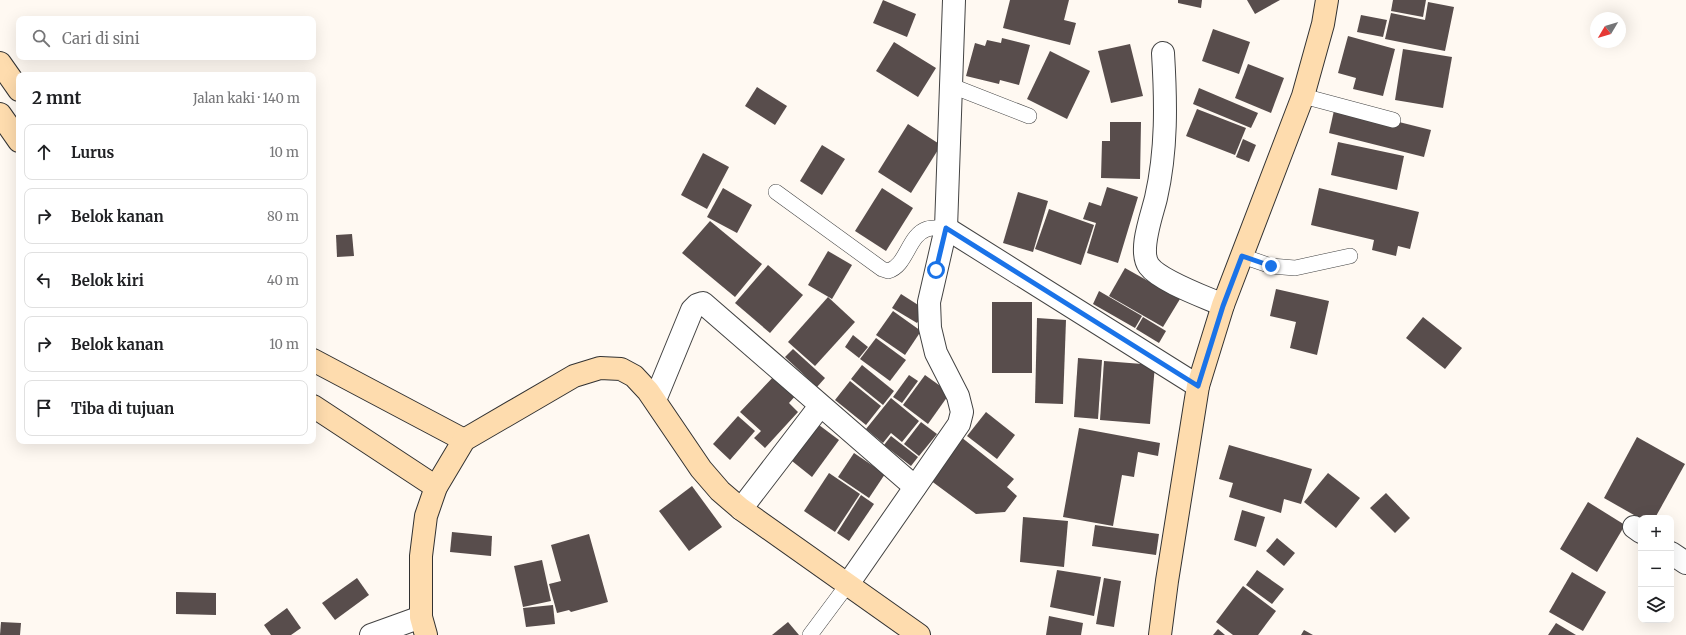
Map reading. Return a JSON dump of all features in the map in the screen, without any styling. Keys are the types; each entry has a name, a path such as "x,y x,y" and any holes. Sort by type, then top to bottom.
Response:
{"street":[{"path":"848,584 959,424 962,412 958,396 936,353 930,328 929,302 946,228 954,0"},
{"path":"1160,635 1166,581 1198,386 1223,306 1302,96 1323,24 1327,0"},
{"path":"1163,53 1166,101 1165,140 1161,175 1146,241 1145,257 1148,265 1159,275 1223,306"},
{"path":"0,62 16,86"},
{"path":"0,114 16,137"},
{"path":"946,228 1198,386"},
{"path":"654,400 692,310 697,305 703,303 914,487"},
{"path":"316,362 464,440"},
{"path":"371,635 424,626 421,556 426,516 436,486 464,440 574,376 600,368 621,369 634,376 654,400 701,469 720,491 741,509 919,635"},
{"path":"741,509 820,406"},
{"path":"316,408 436,486"},
{"path":"1674,555 1686,563"}],"lane":[{"path":"952,86 1029,116"},
{"path":"1302,96 1393,120"},
{"path":"776,192 882,269 888,271 896,266 920,233 927,229 946,228"},
{"path":"1242,256 1271,266 1295,268 1350,256"},
{"path":"810,635 848,584"}],"building":[{"path":"883,0 916,14 907,37 873,23"},
{"path":"1010,0 1069,0 1064,20 1076,23 1070,45 1003,28"},
{"path":"1178,0 1202,0 1201,8 1178,3"},
{"path":"1247,0 1280,0 1255,14"},
{"path":"1393,0 1426,0 1423,17 1391,11"},
{"path":"1428,2 1454,7 1445,51 1385,39 1391,13 1425,20"},
{"path":"1361,15 1387,20 1383,37 1357,32"},
{"path":"1213,29 1250,42 1239,74 1202,61"},
{"path":"1348,36 1395,49 1383,96 1353,89 1356,78 1338,73"},
{"path":"1002,38 1030,45 1019,85 1000,80 999,84 966,76 975,43 985,46 987,40 1001,43"},
{"path":"894,42 936,68 918,97 876,71"},
{"path":"1130,44 1143,96 1111,103 1098,51"},
{"path":"1403,49 1452,57 1443,108 1395,100"},
{"path":"1050,51 1090,71 1067,119 1027,99"},
{"path":"1248,64 1284,78 1271,113 1235,98"},
{"path":"757,87 787,106 775,125 745,106"},
{"path":"1199,88 1258,113 1251,128 1193,104"},
{"path":"1335,106 1431,130 1424,157 1329,133"},
{"path":"1197,109 1246,128 1235,155 1186,136"},
{"path":"1110,122 1141,122 1140,179 1101,178 1102,141 1110,141"},
{"path":"908,124 941,145 911,193 878,172"},
{"path":"1243,139 1256,145 1249,162 1236,157"},
{"path":"1338,142 1404,156 1397,190 1331,175"},
{"path":"822,145 845,159 822,195 800,181"},
{"path":"703,153 729,167 707,209 681,195"},
{"path":"1107,187 1138,197 1118,263 1087,253 1096,223 1083,219 1089,202 1101,206"},
{"path":"723,188 752,205 737,233 707,217"},
{"path":"882,188 913,208 886,251 855,231"},
{"path":"1319,188 1419,212 1410,249 1398,246 1396,256 1372,250 1374,240 1311,225"},
{"path":"1018,192 1048,201 1033,252 1003,243"},
{"path":"1049,209 1094,225 1081,265 1035,249"},
{"path":"710,221 762,264 735,297 682,253"},
{"path":"352,234 354,256 337,257 336,235"},
{"path":"828,251 852,265 832,299 808,285"},
{"path":"768,265 803,295 770,333 735,303"},
{"path":"1125,268 1180,299 1163,327 1109,296"},
{"path":"1276,289 1329,301 1317,355 1290,348 1296,322 1270,316"},
{"path":"1099,291 1142,316 1135,328 1093,304"},
{"path":"901,294 926,310 917,323 892,308"},
{"path":"828,297 855,322 815,366 788,342"},
{"path":"992,302 1032,302 1032,373 992,373"},
{"path":"893,311 921,331 905,355 876,335"},
{"path":"1143,317 1166,331 1159,343 1136,329"},
{"path":"1423,317 1462,348 1445,369 1406,338"},
{"path":"1037,318 1066,320 1063,404 1035,403"},
{"path":"853,335 868,347 859,358 845,347"},
{"path":"876,338 906,360 890,381 860,359"},
{"path":"793,349 825,378 817,387 785,357"},
{"path":"1078,358 1102,360 1098,419 1074,417"},
{"path":"1104,361 1155,365 1150,424 1100,420"},
{"path":"862,365 894,391 883,405 851,379"},
{"path":"776,374 797,394 789,403 798,412 765,448 754,438 761,431 740,412"},
{"path":"909,375 918,381 902,403 893,397"},
{"path":"925,375 950,393 928,424 903,405"},
{"path":"850,381 881,406 866,425 835,400"},
{"path":"891,398 919,421 902,442 891,433 883,443 866,429"},
{"path":"986,412 1015,435 997,459 967,436"},
{"path":"738,416 755,431 730,460 713,444"},
{"path":"921,422 937,434 919,456 904,444"},
{"path":"819,425 839,440 812,477 792,461"},
{"path":"1079,428 1160,443 1158,456 1138,452 1134,477 1122,475 1113,526 1063,517"},
{"path":"891,436 918,457 911,466 884,445"},
{"path":"961,437 1014,479 1007,487 1017,496 1005,512 976,514 930,480"},
{"path":"1637,437 1685,464 1657,515 1638,515 1638,517 1604,498"},
{"path":"1229,445 1312,469 1301,504 1284,499 1281,513 1229,497 1233,483 1219,479"},
{"path":"854,453 885,474 869,498 838,477"},
{"path":"829,473 860,494 835,532 804,511"},
{"path":"1328,473 1360,498 1336,528 1304,502"},
{"path":"692,486 722,527 689,551 659,511"},
{"path":"1386,493 1410,518 1395,533 1370,508"},
{"path":"861,495 874,504 849,541 837,533"},
{"path":"1588,502 1625,525 1597,572 1560,549"},
{"path":"1242,510 1265,517 1256,547 1234,540"},
{"path":"1023,517 1068,521 1064,567 1020,562"},
{"path":"1095,525 1159,534 1156,555 1092,546"},
{"path":"452,532 492,536 491,556 450,552"},
{"path":"589,534 608,602 571,612 569,610 557,613 549,584 561,581 551,545"},
{"path":"1277,538 1295,553 1284,566 1266,551"},
{"path":"542,560 551,601 523,607 514,566"},
{"path":"1057,570 1101,577 1094,616 1050,607"},
{"path":"1257,570 1284,589 1272,604 1246,585"},
{"path":"1572,572 1606,592 1583,631 1549,612"},
{"path":"357,578 369,595 335,620 322,603"},
{"path":"1104,578 1121,581 1114,627 1096,624"},
{"path":"1243,586 1276,611 1258,635 1233,635 1216,622"},
{"path":"176,592 216,593 216,615 176,614"},
{"path":"553,605 555,624 526,627 523,608"},
{"path":"287,608 301,628 291,635 271,635 264,625"},
{"path":"1049,616 1083,623 1081,635 1046,635"},
{"path":"1,622 21,623 20,635 0,635"},
{"path":"788,622 799,635 772,635"},
{"path":"1556,623 1576,635 1548,635"},
{"path":"1218,629 1225,635 1213,635"},
{"path":"1304,630 1313,635 1301,635"}],"route":[{"path":"936,270 946,228 1198,386 1223,306 1242,256 1271,266"}]}
